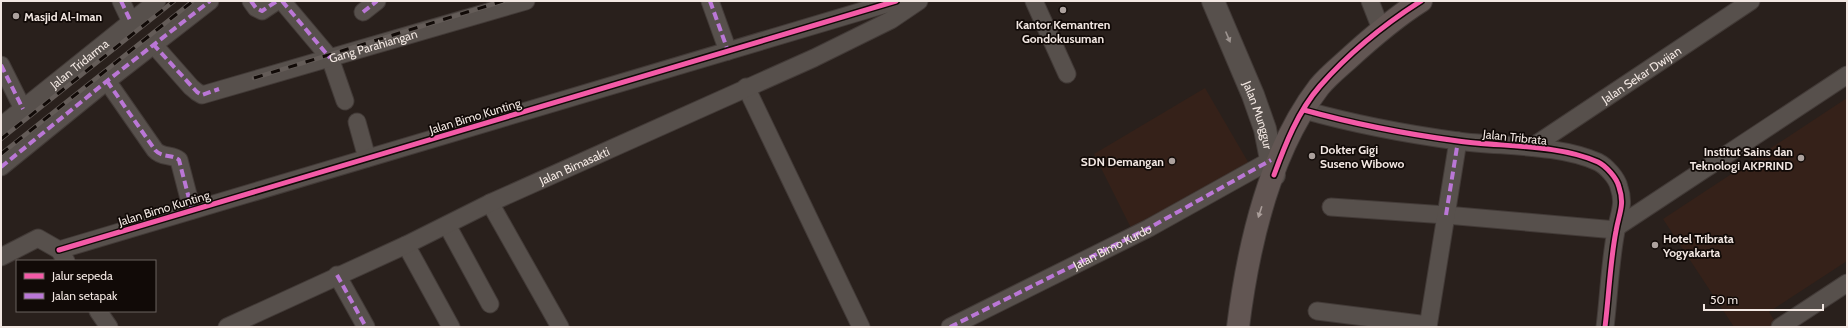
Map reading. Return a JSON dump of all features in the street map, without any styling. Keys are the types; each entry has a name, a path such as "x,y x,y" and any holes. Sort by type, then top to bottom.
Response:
{"main road":[{"path":"1238,327 1249,255 1272,167 1304,110 1320,86 1381,29 1421,1"}],"street":[{"path":"121,1 131,22"},
{"name":"Jalan Tridarma","path":"1,126 157,1"},
{"path":"1,167 153,44 210,1"},
{"path":"251,1 256,8 262,11 277,1"},
{"path":"282,1 330,58 345,100"},
{"path":"363,12 377,1"},
{"name":"Gang Parahiangan","path":"153,44 197,92 202,95 526,1"},
{"path":"710,1 728,51"},
{"name":"Jalan Bimo Kunting","path":"63,255 192,210 896,1"},
{"name":"Jalan Bimasakti","path":"227,327 406,245 490,203 854,39 890,20 919,1"},
{"path":"1034,1 1067,74"},
{"name":"Jalan Munggur","path":"1212,1 1253,95 1265,129 1272,167"},
{"path":"1370,1 1381,29"},
{"name":"Jalan Sekar Dwijan","path":"1532,147 1751,1"},
{"path":"1,66 22,109"},
{"path":"1331,207 1617,228 1847,75"},
{"path":"107,81 155,150 162,156 177,158 179,160 192,210"},
{"path":"746,87 861,327"},
{"name":"Jalan Tribrata","path":"1304,110 1339,120 1458,141 1532,147 1585,157 1600,163 1608,170 1619,185 1623,203 1617,228 1605,327"},
{"path":"356,122 367,158"},
{"path":"1317,311 1428,326 1458,141"},
{"name":"Jalan Bimo Kurdo","path":"950,327 1272,167"},
{"path":"490,203 560,327"},
{"path":"447,225 490,304"},
{"path":"1,257 38,238 63,255"},
{"path":"406,245 451,327"},
{"path":"337,276 366,327"},
{"path":"1780,327 1847,283"},
{"path":"99,312 109,327"}],"shaded area":[{"name":"SDN Demangan","path":"1205,88 1251,167 1133,232 1094,154"},
{"name":"Institut Sains dan Teknologi AKPRIND","path":"1847,98 1847,261 1769,312 1776,323 1770,327 1734,327 1663,219"}],"railway":[{"path":"1,139 174,1"},
{"path":"1,154 193,1"},
{"path":"254,78 503,1"}],"marked path":[{"path":"121,1 131,22"},
{"path":"1,167 107,81 210,1"},
{"path":"251,1 256,8 262,11 277,1"},
{"path":"282,1 330,58"},
{"path":"363,12 377,1"},
{"path":"710,1 728,51"},
{"path":"153,44 197,92 202,95 219,89"},
{"path":"1,65 23,109"},
{"path":"107,81 155,150 161,154 179,160 192,210"},
{"path":"1446,215 1458,141"},
{"path":"950,327 1149,228 1271,160"},
{"path":"337,275 366,327"}],"cycle path":[{"path":"59,250 896,1"},
{"path":"1274,175 1299,117 1305,106 1320,86 1343,62 1368,40 1394,19 1421,1"},
{"path":"1304,110 1361,124 1419,135 1475,143 1529,147 1565,152 1582,156 1604,166 1616,180 1621,193 1621,209 1612,255 1605,327"}],"place":[{"name":"Kantor Kemantren Gondokusuman","path":"1063,10"},
{"name":"Masjid Al-Iman","path":"16,16"},
{"name":"Dokter Gigi Suseno Wibowo","path":"1312,156"},
{"name":"Institut Sains dan Teknologi AKPRIND","path":"1801,158"},
{"name":"SDN Demangan","path":"1172,161"},
{"name":"Hotel Tribrata Yogyakarta","path":"1655,245"}]}
